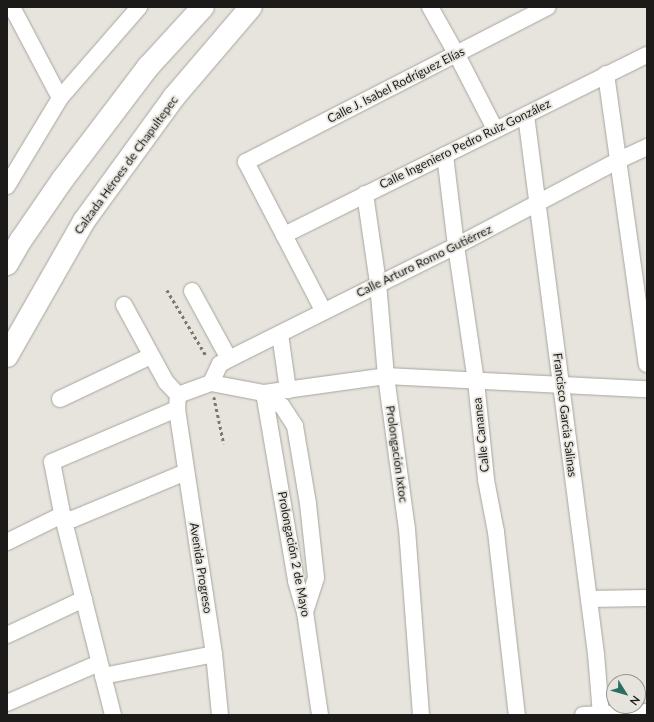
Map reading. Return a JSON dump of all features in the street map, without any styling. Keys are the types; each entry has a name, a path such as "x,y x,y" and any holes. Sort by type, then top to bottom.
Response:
{"main road":[{"path":"7,264 21,240 63,179 148,67 204,7"},
{"name":"Calzada Héroes de Chapultepec","path":"7,356 84,221 174,97 251,7"}],"street":[{"path":"12,7 60,98"},
{"path":"430,7 457,55 495,129"},
{"name":"Calle J. Isabel Rodríguez Elías","path":"284,235 246,162 356,104 457,55 547,7"},
{"path":"7,186 60,98 130,11"},
{"name":"Calle Ingeniero Pedro Ruiz González","path":"284,235 495,129 647,55"},
{"path":"606,74 647,364"},
{"name":"Francisco Garcia Salinas","path":"526,115 596,654 601,714"},
{"name":"Calle Arturo Romo Gutiérrez","path":"213,377 220,364 228,359 280,334 323,310 456,246 619,160 647,147"},
{"name":"Calle Cananea","path":"445,154 456,246 476,381 486,480 497,540 517,715"},
{"name":"Prolongación Ixtoc","path":"365,194 378,284 386,376 407,529 421,715"},
{"path":"284,235 323,310"},
{"path":"192,291 228,359"},
{"path":"124,305 166,382 178,408"},
{"path":"280,334 288,390"},
{"path":"60,399 151,356"},
{"path":"264,395 288,390 386,376 647,389"},
{"path":"113,715 63,518 52,462 178,408 213,377 264,395 282,406 295,426 308,504 316,578 305,612"},
{"name":"Prolongación 2 de Mayo","path":"264,395 296,581 305,612 320,715"},
{"name":"Avenida Progreso","path":"178,408 186,472 214,654 220,715"},
{"path":"7,542 56,518 73,519 186,472"},
{"path":"290,543 308,504"},
{"path":"589,599 647,598"},
{"path":"7,635 84,599"},
{"path":"7,703 101,669 214,654"},
{"path":"583,715 647,712"}],"path":[{"path":"167,290 213,377 224,444"}]}
